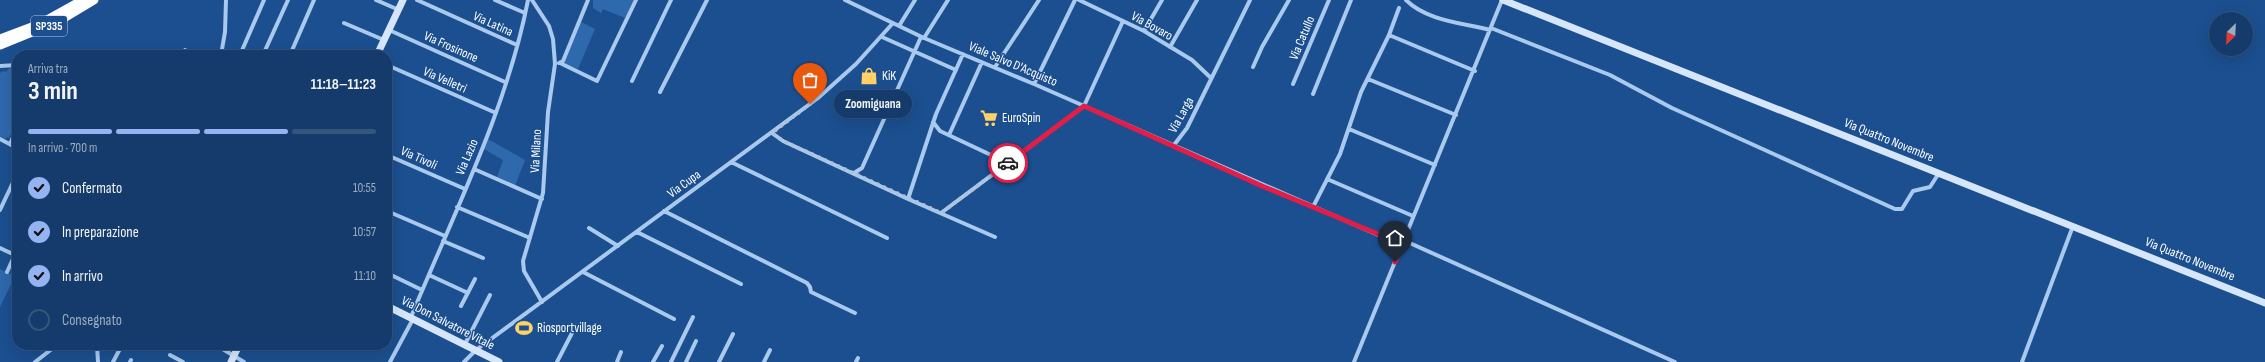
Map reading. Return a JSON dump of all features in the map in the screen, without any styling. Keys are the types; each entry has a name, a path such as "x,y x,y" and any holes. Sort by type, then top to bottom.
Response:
{"highway":[{"name":"SP335","path":"0,39 40,24 83,0"},
{"name":"SP335","path":"0,46 59,21 94,0"}],"street":[{"path":"222,50 225,32 226,0"},
{"path":"242,50 264,0"},
{"path":"265,50 288,0"},
{"path":"292,50 314,0"},
{"path":"376,0 399,10"},
{"path":"379,50 403,0"},
{"name":"Via Latina","path":"417,0 517,46"},
{"path":"495,0 526,13"},
{"name":"Via Lazio","path":"390,362 412,318 428,275 474,169 496,112 517,46 528,0"},
{"name":"Via Milano","path":"532,0 549,26 553,39 555,64 548,112 542,199 524,255 524,271 542,302"},
{"path":"560,63 588,0"},
{"path":"555,64 560,63 597,81 636,0"},
{"path":"632,81 671,0"},
{"path":"660,92 707,0"},
{"name":"Viale Salvo D'Acquisto","path":"845,0 922,37 1174,145"},
{"path":"899,26 915,0"},
{"path":"854,173 862,168 922,37 948,0"},
{"path":"995,67 1039,0"},
{"path":"1034,84 1075,0"},
{"name":"Via Bovaro","path":"1079,0 1144,31 1192,60 1211,78"},
{"path":"1088,5 1091,0"},
{"path":"1144,31 1162,0"},
{"path":"1170,47 1197,0"},
{"name":"Via Larga","path":"1250,0 1187,128 1174,145 1401,245"},
{"path":"1253,67 1262,47 1289,0"},
{"name":"Via Catullo","path":"1293,84 1329,0"},
{"path":"1313,94 1351,0"},
{"path":"1406,0 1419,10 1430,15 1491,29 1610,76 1672,108 1895,209 1902,209 1913,191 1930,188 1939,173"},
{"path":"1354,362 1503,0"},
{"name":"Via Quattro Novembre","path":"1503,0 2265,303"},
{"path":"1313,207 1328,179 1349,129 1361,92 1390,35 1399,8"},
{"path":"941,213 1084,106 1123,21"},
{"path":"344,23 384,40"},
{"name":"Via Cupa","path":"464,362 476,350 772,133 838,81 893,24"},
{"name":"Via Frosinone","path":"389,30 505,82"},
{"path":"1390,35 1475,71"},
{"path":"882,37 956,70"},
{"path":"908,198 933,122 963,54"},
{"path":"949,135 982,62"},
{"path":"0,66 12,65"},
{"name":"Via Velletri","path":"392,67 496,112"},
{"path":"1368,79 1456,115"},
{"path":"933,122 940,131 1008,163"},
{"path":"1349,129 1435,165"},
{"path":"930,133 940,131"},
{"path":"772,133 783,141 995,237"},
{"path":"0,139 10,144 12,139"},
{"name":"Via Tivoli","path":"392,157 465,189"},
{"path":"731,162 887,238"},
{"path":"862,168 865,178"},
{"path":"474,169 542,199"},
{"path":"1328,179 1413,216"},
{"path":"0,210 12,185"},
{"path":"457,207 530,238"},
{"path":"664,211 806,283 810,287 811,292 855,312"},
{"path":"392,213 445,236"},
{"path":"2022,362 2073,226"},
{"path":"589,228 618,246"},
{"path":"637,232 741,284"},
{"path":"1403,240 1675,362"},
{"path":"443,241 483,258"},
{"path":"0,248 12,252"},
{"path":"7,272 12,261"},
{"path":"583,272 674,319"},
{"path":"392,275 422,290"},
{"path":"428,275 468,293"},
{"path":"461,306 475,279"},
{"path":"465,344 490,295"},
{"name":"Via Don Salvatore Vitale","path":"392,308 499,362"},
{"path":"671,362 693,317"},
{"path":"557,362 572,333"},
{"path":"719,362 733,334"},
{"path":"686,362 696,341"},
{"path":"653,362 662,346"},
{"path":"35,362 51,350"},
{"path":"97,350 98,362"},
{"path":"114,362 120,350"},
{"path":"222,350 233,359 244,362"},
{"path":"764,362 770,350"},
{"path":"617,362 621,352"},
{"path":"170,355 183,362"}],"shaded area":[{"path":"593,0 634,0 625,18 603,9 601,13 593,8"},
{"path":"581,22 595,29 578,69 564,63"},
{"path":"9,68 12,69 12,132 9,138 7,137 6,139 0,137 0,73 3,71 6,72"},
{"path":"488,139 525,160 515,186 497,177 503,160 484,149"},
{"path":"0,269 12,275 12,282 0,307"}],"way so far":[{"path":"810,104 772,133 783,141 941,213 1008,163"}],"place":[{"name":"KiK","path":"869,76"},
{"name":"Zoomiguana","path":"810,104"},
{"name":"EuroSpin","path":"989,118"},
{"name":"Riosportvillage","path":"524,328"}],"route":[{"path":"1008,163 1084,106 1179,147 1262,186 1397,242 1401,245 1401,248 1395,262"}]}
